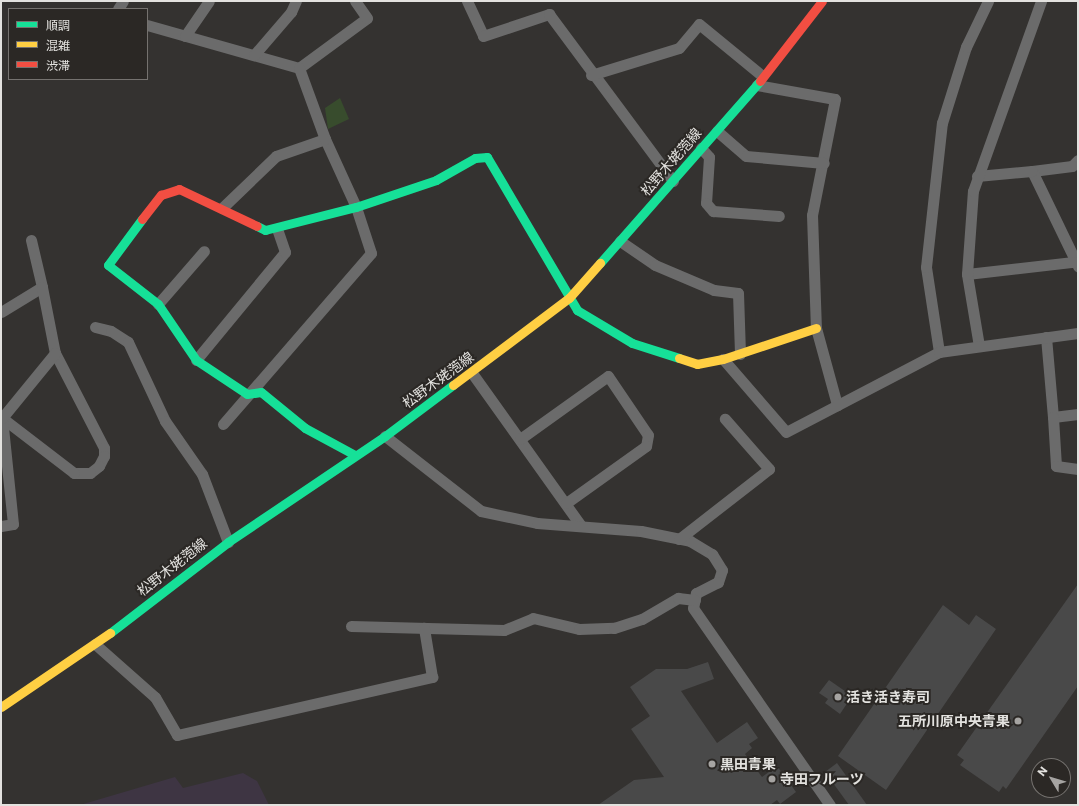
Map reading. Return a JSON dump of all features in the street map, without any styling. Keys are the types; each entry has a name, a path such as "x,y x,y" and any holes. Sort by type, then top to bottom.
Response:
{"street":[{"path":"185,36 209,1"},
{"path":"254,55 291,12 296,1"},
{"path":"299,68 367,18 355,1"},
{"path":"468,1 483,36 549,14 591,75 673,181"},
{"name":"松野木姥萢線","path":"1,707 94,644 228,542 385,436 472,373 570,298 717,131 822,1"},
{"path":"939,352 926,267 940,130 966,47 988,1"},
{"path":"979,346 967,274 977,176 1041,1"},
{"path":"591,75 679,48 699,24 759,80 835,99 824,163 812,215 816,328 837,405"},
{"path":"148,25 299,68"},
{"path":"223,424 247,394 371,253 356,207 326,139 299,68"},
{"path":"717,131 746,156 824,163"},
{"path":"222,208 276,156 326,139"},
{"path":"701,148 709,157 706,203 713,210 779,216"},
{"path":"355,455 304,428 261,392 247,394 196,360 158,304 108,265 161,196 179,189 222,208 254,227 276,229 356,207 436,180 475,158 487,157 493,162 577,310 632,343 668,357 697,364 723,360 816,328"},
{"path":"977,176 1072,166 1078,160"},
{"path":"967,274 1076,264 1032,171"},
{"path":"196,360 285,252 276,229"},
{"path":"2,418 74,473 83,476 99,466 104,448 55,353 31,240"},
{"path":"620,241 655,265 714,290 738,293 740,354"},
{"path":"158,304 204,251"},
{"path":"1,312 42,287"},
{"path":"95,327 111,331 128,342 165,421 202,474 228,542"},
{"path":"723,360 786,432 939,352 1078,333"},
{"path":"1046,337 1056,466 1078,469"},
{"path":"1,526 13,524 2,418 55,353"},
{"path":"472,373 581,526"},
{"path":"520,439 608,376 648,434 646,446 566,503"},
{"path":"1053,417 1078,414"},
{"path":"679,539 769,469 725,419"},
{"path":"385,436 481,511 501,518 641,531 679,539 712,554 722,570 718,582 696,593 693,608 830,805"},
{"path":"351,626 504,630 533,618 579,629 614,628 642,619 678,598 695,600"},
{"path":"94,644 155,697 177,735 432,677 424,628"}],"shaded area":[{"path":"243,773 257,781 269,805 80,805 175,777 183,788"}],"green space":[{"path":"340,98 349,119 328,129 325,108"}],"building":[{"name":"五所川原中央青果","path":"1078,584 1078,686 1006,789 1003,786 999,792 960,765 964,760 957,755"},
{"path":"943,605 969,625 976,615 996,629 886,790 838,756"},
{"path":"708,662 714,679 681,691 717,743 747,722 758,738 749,744 752,748 745,754 762,777 777,766 796,792 780,804 777,800 770,805 598,805 634,780 664,777 631,729 650,716 630,687 656,669 687,669"},
{"name":"活き活き寿司","path":"829,680 852,696 840,714 825,703 828,699 819,693"},
{"path":"837,763 867,805 849,805 825,772"}],"traffic: fast":[{"path":"600,263 760,81"},
{"path":"257,226 265,230 356,207 436,180 475,158 487,157 577,310 632,343 679,358"},
{"path":"142,219 108,265 158,304 196,360 247,394 261,392 305,428 355,455"},
{"path":"110,633 228,542 385,436 453,385"}],"traffic: slow":[{"path":"453,385 569,298 600,263"},
{"path":"679,358 697,364 723,359 816,328"},
{"path":"1,707 110,633"}],"traffic: jam":[{"path":"760,81 822,1"},
{"path":"142,219 161,195 179,189 257,226"}],"place":[{"name":"活き活き寿司","path":"838,697"},
{"name":"五所川原中央青果","path":"1018,721"},
{"name":"黒田青果","path":"712,764"},
{"name":"寺田フルーツ","path":"772,779"}]}
